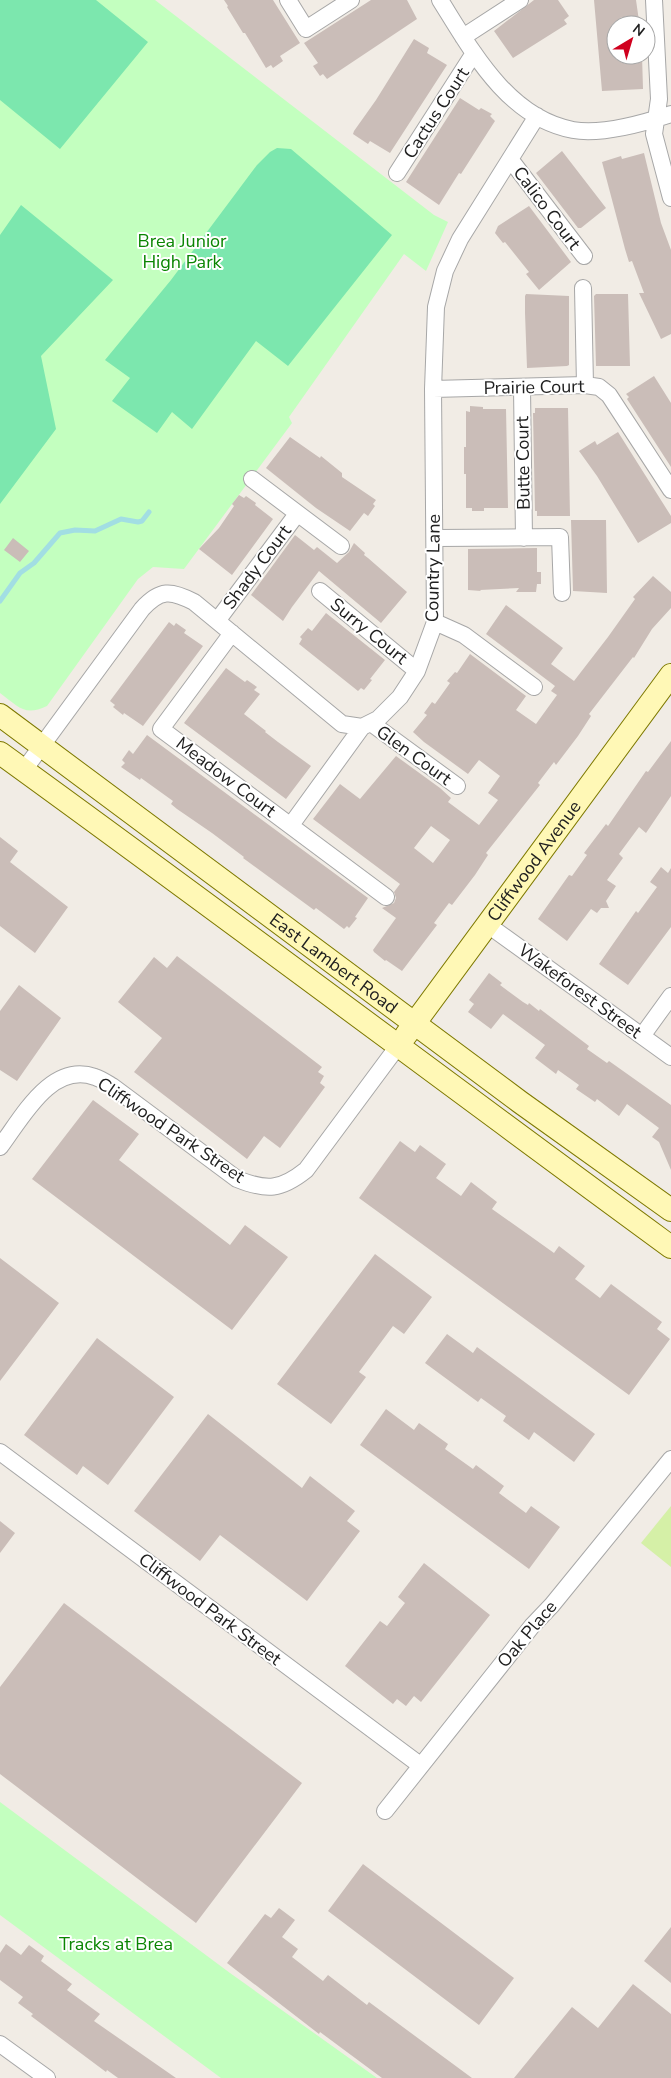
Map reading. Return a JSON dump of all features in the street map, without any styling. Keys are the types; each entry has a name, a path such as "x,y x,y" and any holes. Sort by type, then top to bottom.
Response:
{"main road":[{"name":"Cliffwood Avenue","path":"398,1046 671,676"},
{"name":"East Lambert Road","path":"0,714 520,1102 671,1210"},
{"name":"East Lambert Road","path":"0,753 193,892 671,1247"}],"street":[{"path":"288,0 306,28 351,0"},
{"path":"440,0 474,54 502,88 537,116 574,130 601,130 664,116"},
{"path":"464,37 520,0"},
{"path":"654,0 659,99 664,116 654,134 671,198"},
{"name":"Cactus Court","path":"397,173 474,54"},
{"name":"Country Lane","path":"367,725 378,719 400,697 417,671 435,622 436,538 433,388 436,307 445,272 460,239 537,116"},
{"name":"Calico Court","path":"510,159 584,256"},
{"path":"583,288 585,385"},
{"name":"Prairie Court","path":"433,388 522,388 585,385 598,387 609,395 671,490"},
{"name":"Butte Court","path":"522,388 524,538"},
{"name":"Shady Court","path":"252,479 340,546"},
{"name":"Shady Court","path":"217,621 297,514"},
{"path":"436,538 560,536 562,593"},
{"name":"Surry Court","path":"320,591 417,671"},
{"path":"24,770 152,598 166,592 179,594 194,602 342,724 367,725"},
{"path":"435,622 464,635 534,687"},
{"name":"Shady Court","path":"161,729 232,633"},
{"name":"Glen Court","path":"367,725 458,786"},
{"name":"Meadow Court","path":"291,825 367,725"},
{"name":"Meadow Court","path":"161,729 386,897"},
{"name":"Wakeforest Street","path":"488,925 671,1057"},
{"path":"642,1036 671,996"},
{"name":"Cliffwood Park Street","path":"3,1136 40,1093 55,1080 76,1074 94,1076 112,1086 238,1178 256,1186 276,1187 293,1181 306,1170 398,1046"},
{"name":"Cliffwood Park Street","path":"0,1452 420,1766"},
{"name":"Oak Place","path":"385,1812 532,1626 552,1605 671,1459"},
{"path":"0,2044 47,2078"}],"green space":[{"name":"Brea Junior High Park","path":"0,0 155,0 434,215 448,222 426,271 404,254 289,417 292,423 184,569 153,567 138,579 47,706 32,710 17,706 0,693"},
{"path":"0,0 96,0 148,42 60,149 0,100"},
{"path":"277,148 291,149 392,235 288,366 256,341 192,429 172,412 157,433 112,401 130,378 105,360 171,280 257,165"},
{"path":"21,205 113,280 41,356 56,429 0,504 0,235"},
{"path":"671,1506 671,1567 641,1543"},
{"name":"Tracks at Brea","path":"0,1802 230,1973 377,2078 221,2078 0,1915"}],"building":[{"path":"224,0 273,0 300,43 280,56 283,61 273,68 271,65 266,68"},
{"path":"371,0 407,0 417,19 327,79 323,74 320,76 313,66 318,63 304,43"},
{"path":"534,0 558,0 569,16 564,20 567,24 513,58 494,31"},
{"path":"594,0 636,0 638,15 606,15 606,65 642,65 643,89 602,91"},
{"path":"414,39 429,48 427,53 447,65 390,153 370,141 368,144 353,134"},
{"path":"460,98 479,110 481,108 492,114 490,116 495,121 439,205 406,182"},
{"path":"562,151 606,208 581,228 578,228 536,173"},
{"path":"644,153 661,223 671,250 671,334 661,339 639,293 644,293 632,261 629,262 602,162 621,156 622,159"},
{"path":"529,206 571,262 539,290 526,274 529,272 505,242 503,243 495,233 498,226"},
{"path":"526,294 569,296 569,365 527,368"},
{"path":"596,294 628,294 630,366 596,366 594,296"},
{"path":"654,376 671,403 671,467 627,399 629,397 626,394"},
{"path":"470,406 483,407 483,409 506,409 508,508 484,508 484,511 472,511 472,508 466,508 464,447 466,447 466,411 470,412"},
{"path":"535,408 568,408 570,516 537,516 537,511 535,511 533,413 535,413"},
{"path":"618,432 671,516 671,523 638,543 597,476 579,451 595,441 597,445"},
{"path":"290,437 320,458 321,456 342,473 342,477 376,500 373,504 375,506 368,516 364,513 350,531 316,508 266,468"},
{"path":"239,495 244,498 246,496 256,503 255,505 273,519 232,575 199,549 219,528"},
{"path":"571,520 606,520 607,593 573,591"},
{"path":"295,535 314,550 317,547 337,563 349,552 354,543 365,553 364,555 407,592 381,623 319,571 283,621 251,595"},
{"path":"13,538 29,551 20,562 4,550"},
{"path":"537,548 537,572 541,572 541,584 537,584 536,592 516,592 519,588 481,591 468,590 468,549"},
{"path":"653,576 671,592 671,608 652,629 634,658 589,714 591,716 578,736 556,765 554,762 538,783 540,785 486,853 488,855 475,875 452,905 449,903 434,923 437,925 402,971 385,961 373,950 396,918 382,908 394,903 396,898 394,892 400,884 313,819 340,784 360,799 396,756 440,788 451,798 448,802 479,825 498,800 488,793 500,776 479,760 468,774 424,742 413,732 427,715 424,713 432,702 435,704 450,683 447,681 455,672 457,673 470,654 526,696 516,710 536,724 557,695 551,691 555,686 486,634 506,605 563,648 551,664 574,681 635,599 633,597","holes":["431,826 450,840 433,863 414,848"]},
{"path":"326,613 385,660 364,690 361,688 358,691 299,644 302,639 300,637 308,628 312,631"},
{"path":"169,622 174,626 176,623 186,630 184,633 203,646 143,726 124,713 123,715 113,707 115,705 110,701"},
{"path":"226,668 245,682 247,680 257,687 254,690 260,694 244,714 311,766 286,799 184,723"},
{"path":"147,735 368,898 349,928 347,926 344,929 316,908 314,910 177,809 171,804 173,801 141,778 140,780 121,767 125,763 122,760 129,750 133,754"},
{"path":"671,741 671,796 646,833 639,827 619,854 623,858 607,880 616,886 606,901 609,908 601,908 597,913 591,909 567,941 538,919 569,875 572,876 587,855 584,853 606,824 608,826 646,771 648,772"},
{"path":"0,837 18,851 10,862 68,907 35,953 0,926"},
{"path":"661,867 668,873 671,868 671,927 628,985 599,964 636,911 638,913 657,887 650,882"},
{"path":"177,956 322,1067 318,1072 324,1076 320,1083 325,1087 280,1148 264,1136 247,1159 134,1072 162,1038 118,1002 154,957 167,968"},
{"path":"489,973 502,983 500,985 523,1002 528,1005 529,1003 539,1011 540,1009 589,1046 587,1049 607,1063 609,1061 671,1105 671,1170 659,1142 652,1137 659,1128 627,1104 619,1116 597,1099 595,1102 576,1089 579,1085 558,1070 556,1074 535,1058 545,1045 503,1014 491,1029 468,1012 474,1004 469,1000"},
{"path":"19,985 61,1018 17,1081 0,1070 0,1011"},
{"path":"93,1100 139,1134 119,1160 230,1245 245,1225 288,1257 232,1330 32,1179"},
{"path":"400,1141 415,1152 420,1145 446,1164 436,1178 461,1196 471,1182 497,1202 492,1209 554,1253 559,1246 585,1266 575,1279 600,1298 611,1284 662,1322 657,1329 670,1339 629,1395 359,1198"},
{"path":"375,1254 432,1297 404,1334 393,1326 359,1372 366,1377 331,1424 277,1384"},
{"path":"0,1258 59,1303 0,1381"},
{"path":"447,1334 473,1353 477,1347 595,1434 574,1462 534,1432 529,1440 503,1421 506,1416 481,1398 478,1402 425,1363"},
{"path":"97,1338 174,1397 108,1485 83,1466 77,1475 24,1435"},
{"path":"386,1409 414,1430 419,1423 448,1444 445,1449 473,1469 476,1465 504,1486 499,1493 526,1513 531,1506 560,1527 529,1569 360,1445"},
{"path":"208,1414 302,1488 310,1476 355,1511 347,1521 360,1531 307,1601 220,1535 200,1561 134,1511"},
{"path":"0,1521 15,1533 0,1553"},
{"path":"424,1563 490,1615 421,1702 414,1696 406,1706 397,1699 393,1704 345,1666 380,1621 387,1626 405,1603 398,1597"},
{"path":"64,1603 302,1783 196,1923 0,1774 0,1687"},
{"path":"363,1864 514,1978 479,2025 328,1911"},
{"path":"279,1908 295,1920 282,1937 298,1949 292,1957 323,1981 328,1975 367,2005 369,2002 472,2078 382,2078 320,2032 319,2034 227,1963 265,1914 271,1918"},
{"path":"671,1927 671,1983 644,1961"},
{"path":"6,1944 21,1955 29,1945 44,1956 41,1961 72,1984 67,1990 100,2014 94,2021 176,2078 118,2078 107,2070 106,2072 31,2016 33,2014 18,2003 23,1997 0,1980 0,1953"},
{"path":"633,1984 671,2014 671,2078 514,2078 572,2007 598,2028"}],"waterway":[{"path":"0,601 20,573 34,563 60,533 75,530 95,531 121,519 138,522 142,521 149,512"}]}
